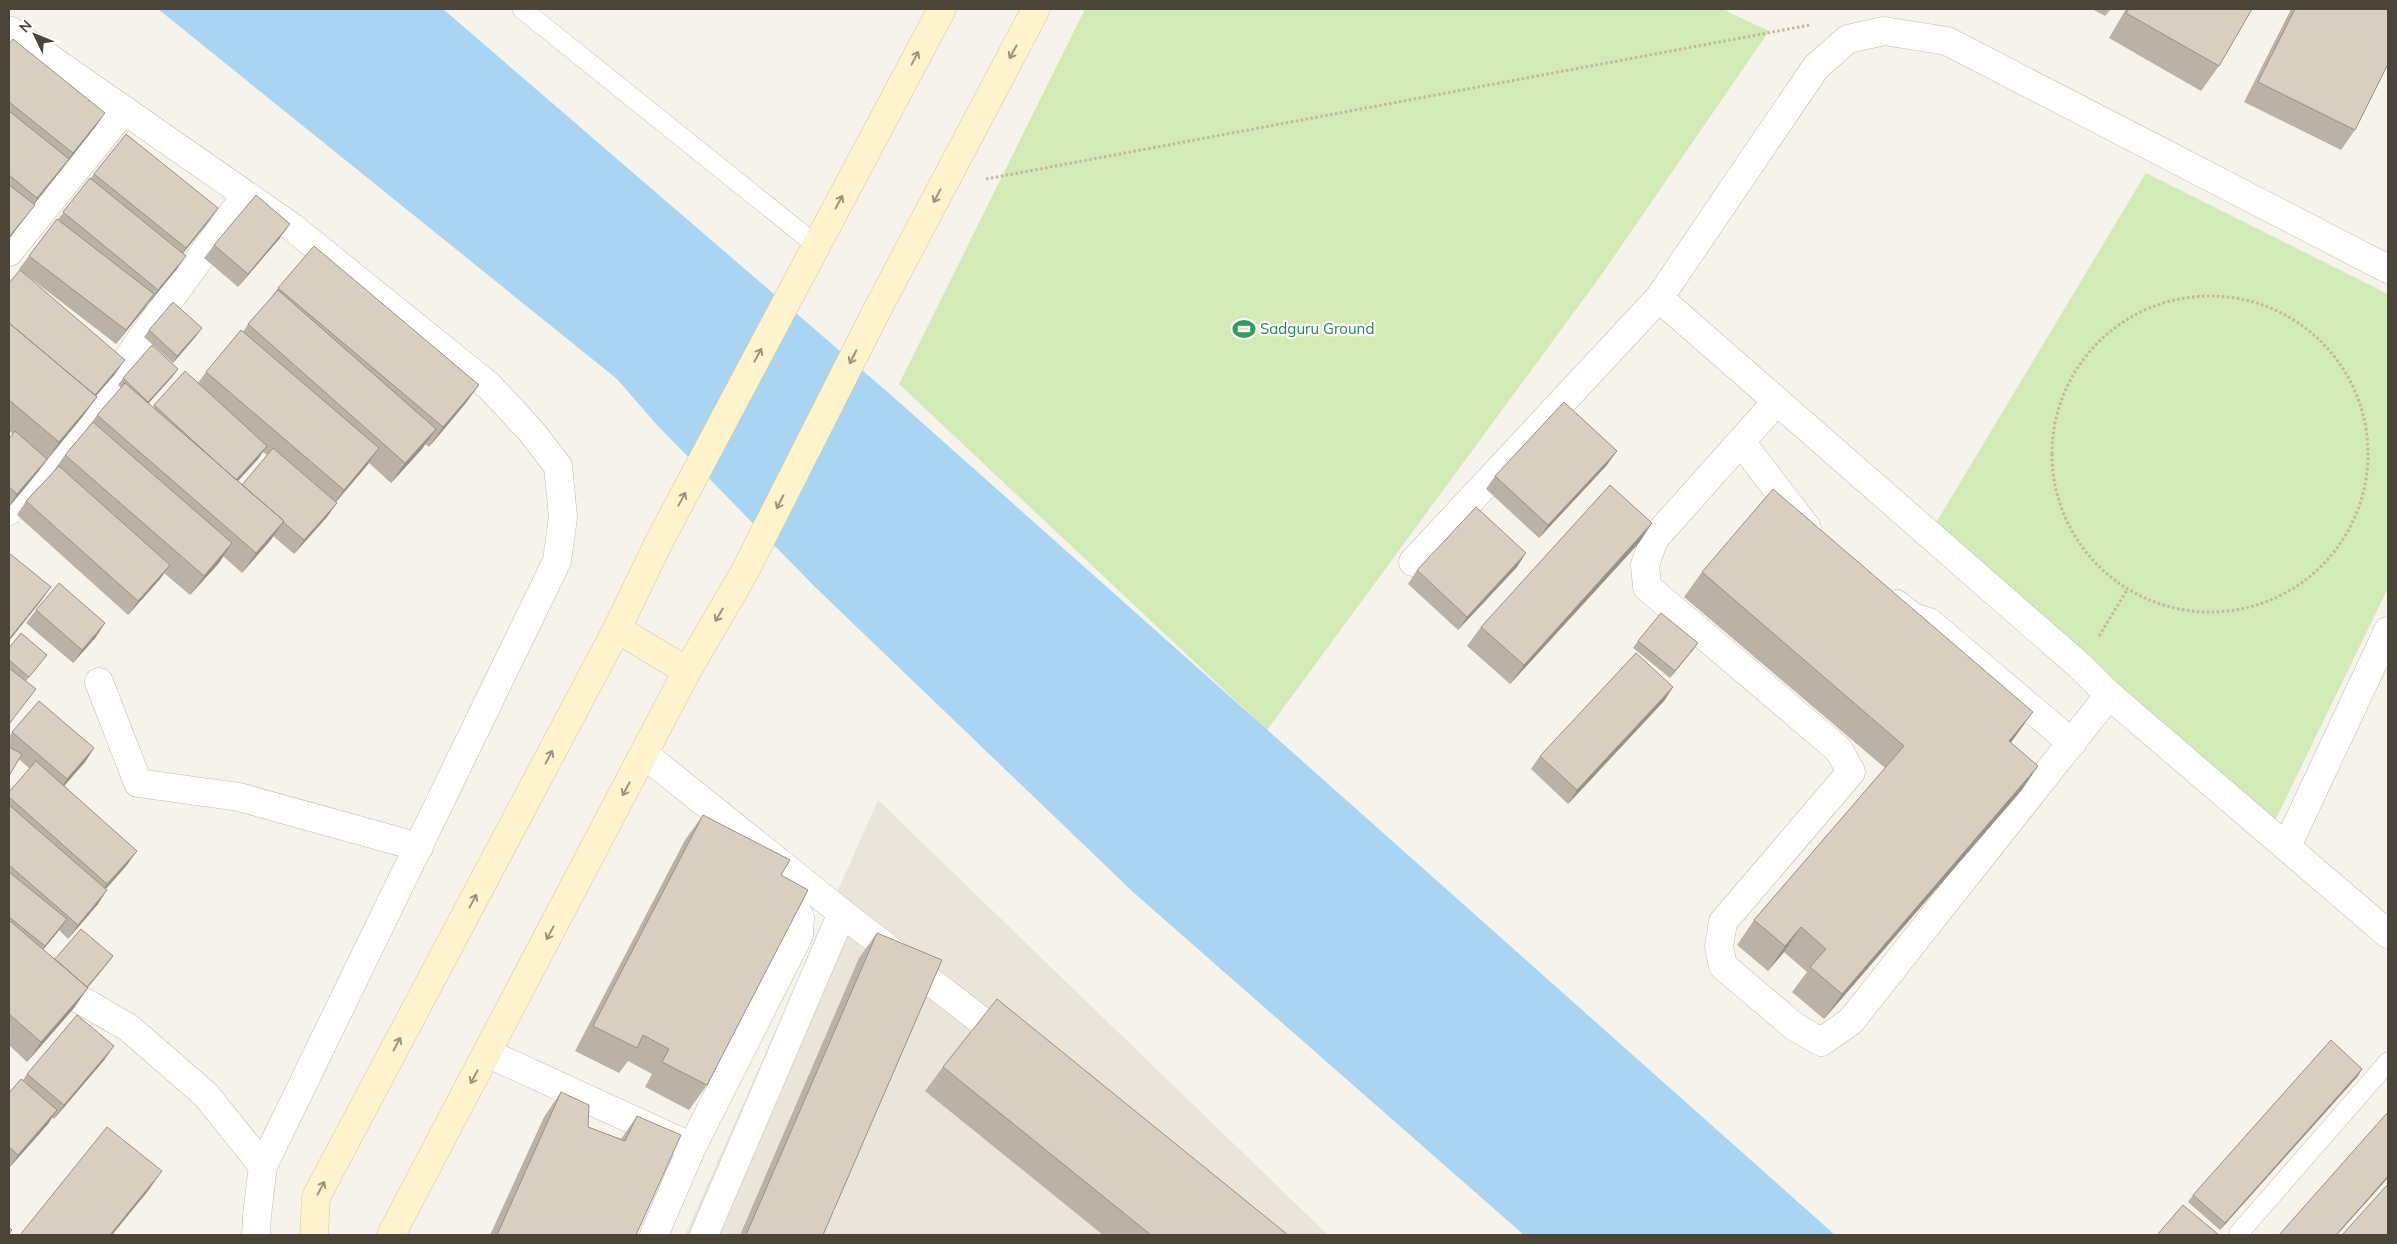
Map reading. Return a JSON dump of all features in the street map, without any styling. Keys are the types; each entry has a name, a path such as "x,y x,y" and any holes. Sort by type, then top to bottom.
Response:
{"street":[{"path":"314,1235 316,1197 617,629 659,542 942,9"},
{"path":"391,1235 687,671 744,573 875,314 1036,9"},
{"path":"9,30 292,227 489,386 530,430 558,466 563,517 558,561 263,1166 256,1235"},
{"path":"1412,562 1659,298 1816,67 1848,39 1884,31 1947,41 2388,269"},
{"path":"9,252 124,110"},
{"path":"9,510 75,438 141,339 246,195"},
{"path":"1659,298 2080,666 2109,694 2388,934"},
{"path":"1777,401 1654,539 1645,565 1647,587 1839,750 1851,772 1724,922 1719,946 1723,966 1795,1027 1821,1042 1851,1021 2109,694"},
{"path":"1741,442 1804,525 1826,544"},
{"path":"1877,586 1913,617 1929,622 2072,743"},
{"path":"617,629 687,671"},
{"path":"2286,846 2388,631"},
{"path":"99,682 138,783 239,797 419,847"},
{"path":"644,754 842,913 1030,1059"},
{"path":"654,1235 692,1147 799,935 800,917 782,888 728,845"},
{"path":"704,1235 842,913"},
{"path":"9,954 50,982 129,1028 206,1095 263,1166"},
{"path":"487,1053 692,1147"}],"lane":[{"path":"522,9 816,245"},
{"path":"2239,1233 2388,1062"}],"path":[{"path":"943,185 976,181 1807,24 1848,39"},
{"path":"2214,295 2230,297 2255,301 2293,317 2326,344 2349,377 2364,416 2369,457 2362,498 2346,535 2320,568 2286,593 2248,608 2206,613 2165,606 2127,590 2095,564 2070,530 2056,492 2051,451 2058,410 2075,371 2100,339 2134,315 2173,299 2214,295"},
{"path":"2080,666 2127,590"}],"shaded area":[{"path":"878,800 1328,1235 685,1235"}],"green space":[{"name":"Sadguru Ground","path":"1085,9 1722,9 1769,31 1602,274 1267,730 899,384"},
{"path":"2146,173 2388,294 2388,588 2269,833 1927,538"}],"water":[{"path":"158,9 443,9 891,395 1835,1235 1524,1235 1133,892 815,587 657,425 617,379"}],"building":[{"path":"2129,9 2252,9 2219,66 2126,13"},
{"path":"2295,9 2388,9 2388,64 2355,130 2258,82"},
{"path":"13,39 105,113 73,153 9,102 9,44"},
{"path":"9,111 69,159 37,198 9,175"},
{"path":"126,134 218,208 186,248 94,174"},
{"path":"90,178 186,256 158,290 63,212"},
{"path":"9,185 35,205 9,237"},
{"path":"256,195 290,224 248,274 214,245"},
{"path":"57,219 154,294 126,330 29,256"},
{"path":"314,246 479,385 443,427 278,288"},
{"path":"20,270 125,360 95,395 9,323 9,283"},
{"path":"278,290 436,429 405,463 248,324"},
{"path":"173,302 202,328 177,356 149,330"},
{"path":"9,323 97,397 59,442 9,400"},
{"path":"241,330 379,448 344,490 206,372"},
{"path":"152,345 178,369 148,402 123,378"},
{"path":"185,371 267,446 236,480 154,405"},
{"path":"125,383 284,521 256,553 97,415"},
{"path":"1564,402 1617,451 1548,525 1495,476"},
{"path":"93,422 232,543 204,576 65,455"},
{"path":"15,431 47,459 17,494 9,487 9,439"},
{"path":"273,448 337,503 304,540 242,485"},
{"path":"59,466 170,565 138,601 26,501"},
{"path":"1610,485 1652,523 1524,665 1481,627"},
{"path":"1773,489 2033,712 2009,741 2038,766 1842,994 1810,967 1826,949 1801,927 1785,946 1754,920 1904,746 1702,572"},
{"path":"1476,507 1526,553 1467,617 1417,570"},
{"path":"9,553 51,587 9,639"},
{"path":"59,583 105,623 82,650 36,610"},
{"path":"1661,613 1698,643 1675,671 1638,641"},
{"path":"21,633 47,655 29,677 9,660 9,648"},
{"path":"1636,653 1673,687 1577,790 1540,756"},
{"path":"9,668 36,689 9,724"},
{"path":"39,701 94,748 67,779 12,732"},
{"path":"9,747 22,754 9,776"},
{"path":"36,761 137,851 107,884 9,797 9,792"},
{"path":"9,805 107,890 78,925 9,865"},
{"path":"703,815 790,860 781,875 808,890 707,1085 662,1062 669,1049 643,1035 637,1048 593,1026"},
{"path":"9,872 67,919 45,946 9,917"},
{"path":"9,920 88,988 41,1042 9,1014"},
{"path":"81,929 113,956 87,987 55,959"},
{"path":"877,933 942,960 823,1235 746,1235"},
{"path":"997,999 1288,1235 1151,1235 943,1067"},
{"path":"77,1015 114,1046 64,1105 27,1074"},
{"path":"2331,1040 2362,1069 2225,1223 2193,1195"},
{"path":"21,1079 57,1110 18,1155 9,1147 9,1093"},
{"path":"561,1092 589,1105 588,1127 625,1141 637,1116 681,1135 636,1235 497,1235"},
{"path":"2388,1112 2388,1176 2336,1235 2279,1235"},
{"path":"107,1127 162,1171 110,1235 20,1235"},
{"path":"2388,1184 2388,1235 2342,1235"},
{"path":"2183,1205 2219,1235 2157,1235"}],"place":[{"name":"Sadguru Ground","path":"1244,329"}]}
